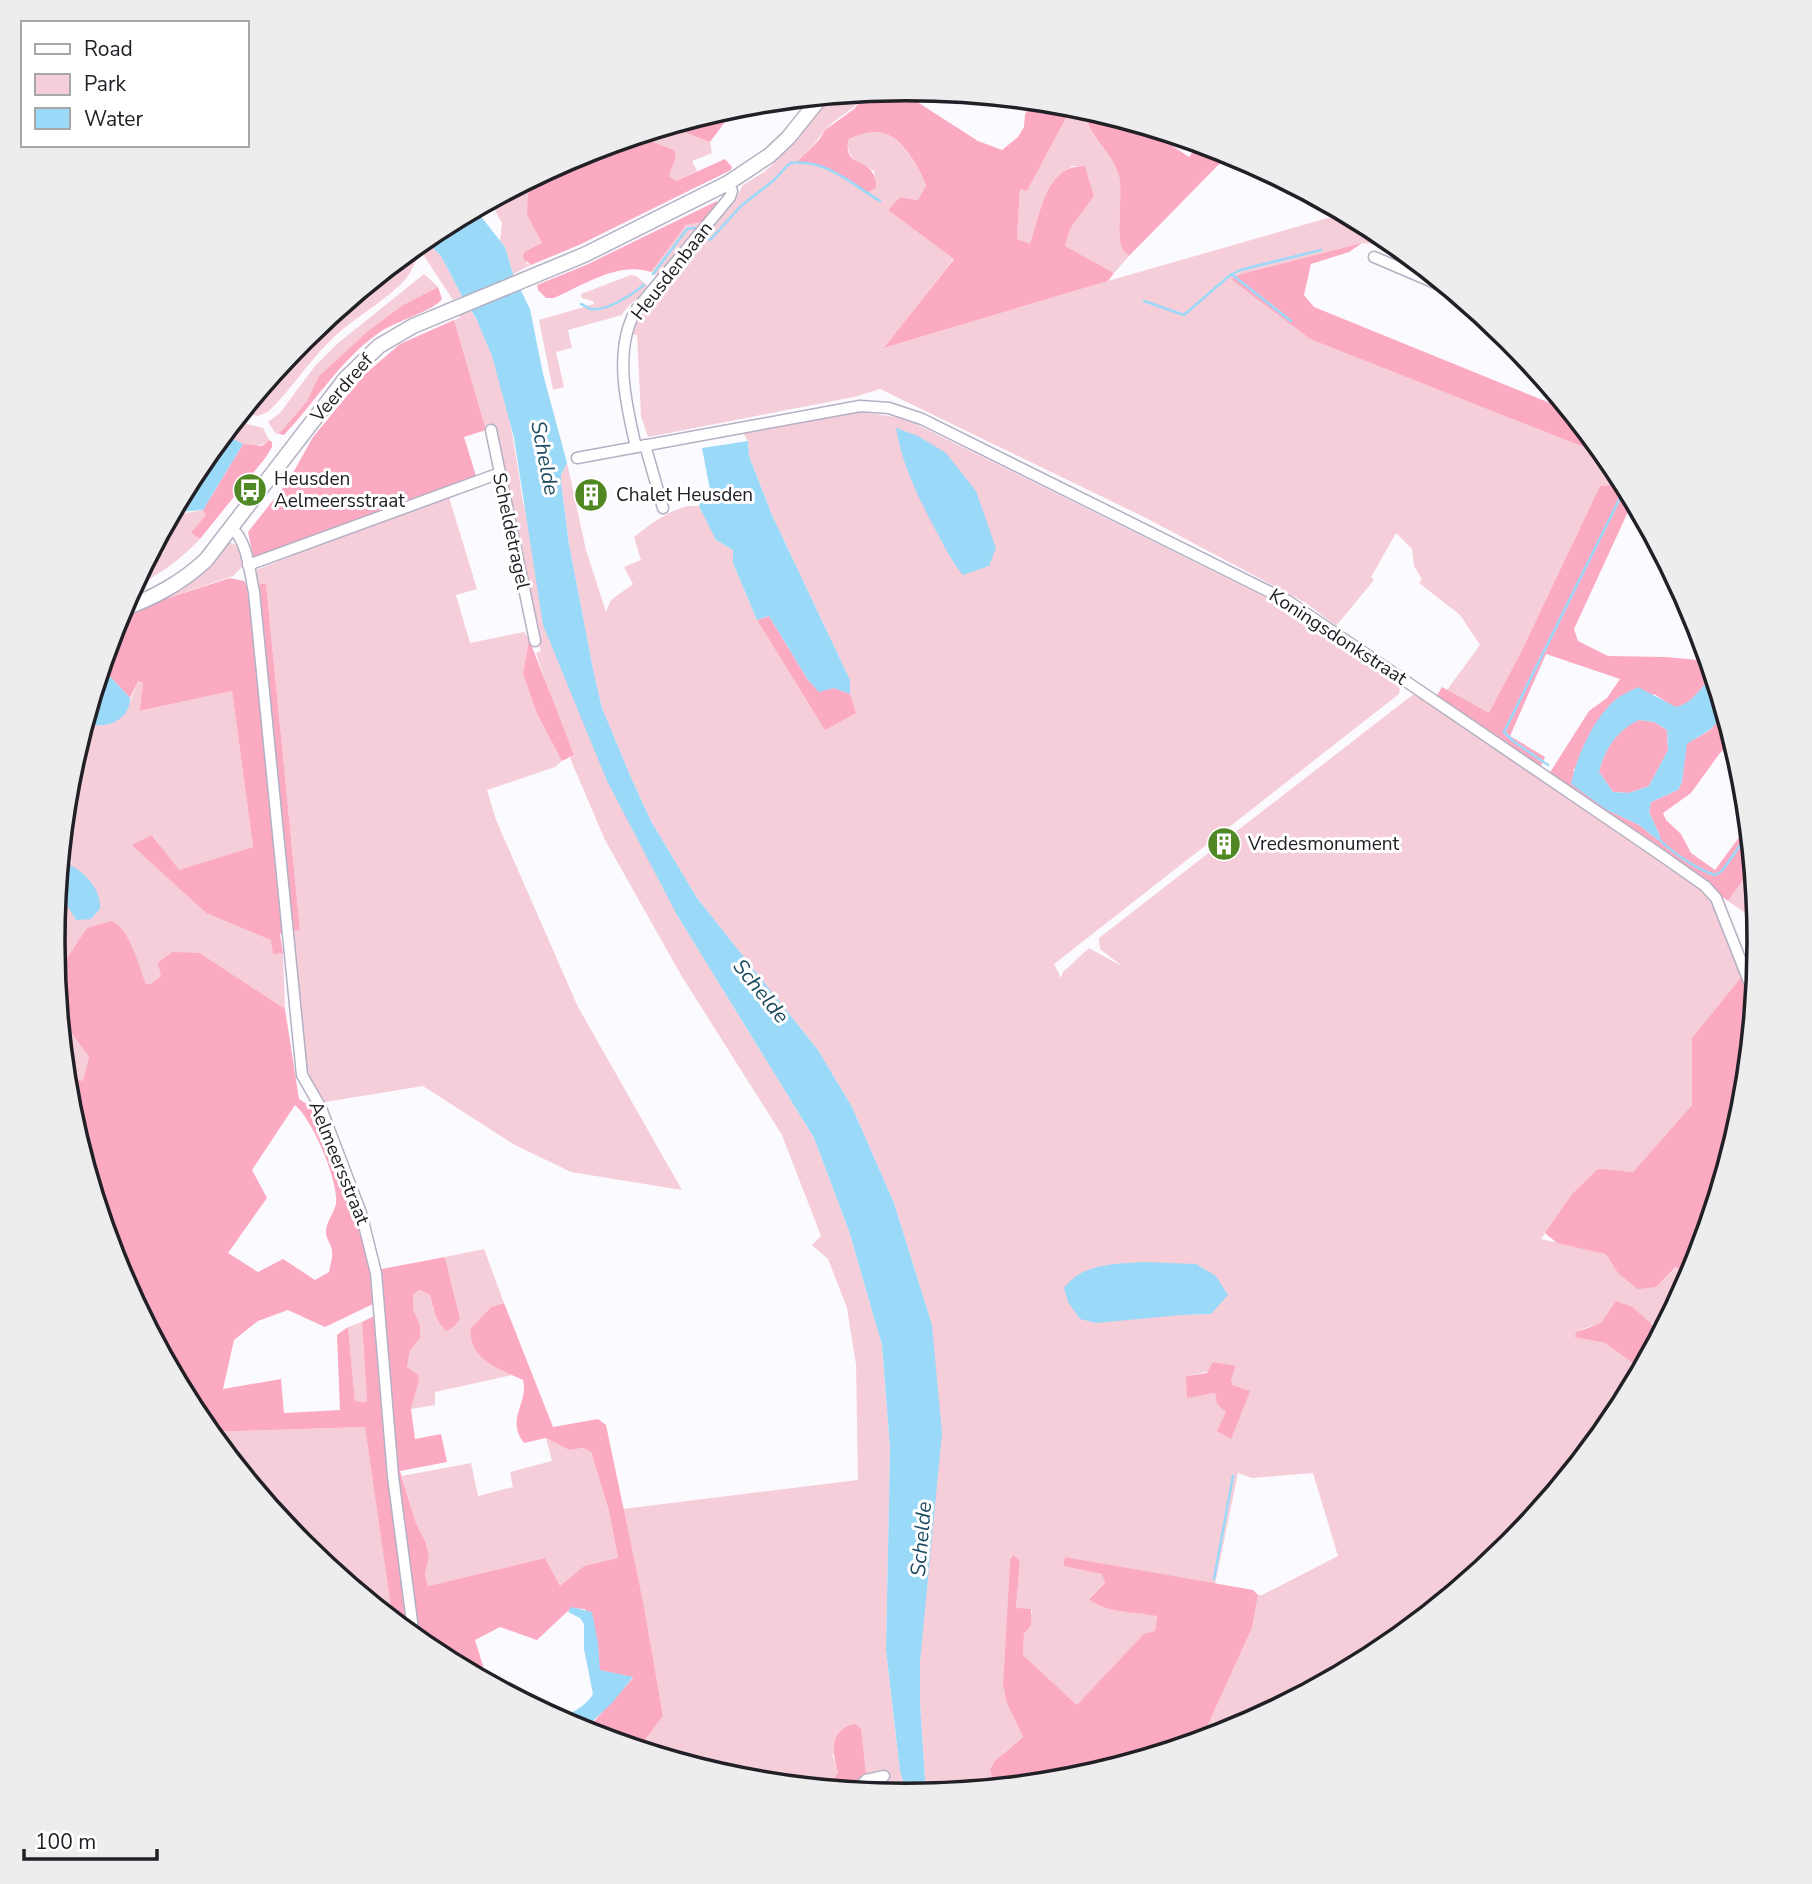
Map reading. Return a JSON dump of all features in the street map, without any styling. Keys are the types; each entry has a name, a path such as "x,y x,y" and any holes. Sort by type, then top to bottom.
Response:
{"main road":[{"name":"Heusdenbaan","path":"488,295 584,255 728,183 752,169 779,146 813,106"},
{"name":"Veerdreef","path":"137,603 177,585 206,560 346,378 364,359 396,335 488,295"},
{"name":"Veerdreef","path":"142,592 172,578 219,542"}],"street":[{"name":"Heusdenbaan","path":"663,509 623,391 628,328 636,310 725,205 732,191 728,183"},
{"path":"1374,257 1420,277"},
{"name":"Koningsdonkstraat","path":"640,446 866,405 905,412 922,419 1288,601 1705,886 1721,908 1746,973"},
{"name":"Scheldetragel","path":"491,430 533,636"},
{"path":"577,458 640,446"},
{"path":"231,527 241,537 248,565 500,473"},
{"name":"Aelmeersstraat","path":"248,565 254,592 299,1063 305,1083 321,1108 361,1213 373,1260 393,1476 412,1622"},
{"path":"865,1781 884,1776"}],"green space":[{"path":"858,103 829,126 805,153 810,163 876,188 874,171 851,155 848,146 849,139 872,132 893,138 920,171 926,186 919,200 900,197 888,210 954,258 885,348 1332,217 1374,244 1362,243 1241,274 1232,279 1310,339 1586,448 1611,483 1600,486 1489,714 1447,690 1480,645 1460,615 1419,583 1422,579 1414,566 1412,549 1396,533 1371,577 1374,580 1336,626 1306,603 1146,518 880,389 854,397 648,437 641,416 637,335 631,334 639,314 701,240 707,238 707,233 733,204 743,185 764,172 793,145 824,105"},
{"path":"1067,116 1088,121 1119,176 1120,242 1129,256 1114,273 1065,246 1070,229 1094,196 1085,166 1073,166 1058,176 1030,245 1017,239 1020,188 1027,191"},
{"path":"681,131 710,142 712,153 692,161 697,171 676,181 669,176 676,157 674,151 649,141"},
{"path":"528,191 527,215 542,243 524,252 527,264 531,265 513,274 505,247 500,242 502,223 494,208"},
{"path":"704,222 661,273 655,275 651,272 686,225"},
{"path":"433,248 441,256 462,296 453,300 423,254"},
{"path":"419,257 401,284 334,337 268,412 258,416 251,415 311,347 351,310"},
{"path":"424,274 438,287 403,305 368,331 319,376 307,401 279,434 276,434 268,422 280,413 315,366 337,344"},
{"path":"631,275 649,287 622,315 568,330 572,348 556,352 564,387 553,390 539,320 594,304 593,301 582,298 581,294"},
{"path":"471,311 491,353 506,404 523,503 677,915 814,1138 849,1231 882,1345 890,1448 886,1651 903,1783 859,1781 832,1753 838,1772 834,1779 742,1767 644,1741 663,1716 644,1606 623,1509 858,1480 856,1364 847,1308 828,1259 812,1245 821,1236 782,1135 681,975 605,840 570,758 574,755 536,653 541,651 534,629 494,428 486,430 454,320 460,318 459,315"},
{"path":"860,412 896,417 914,423 1269,599 1348,648 1400,686 1399,694 1054,964 1061,978 1063,972 1089,948 1123,967 1100,949 1099,938 1415,693 1709,894 1716,903 1743,975 1692,1038 1692,1105 1633,1172 1598,1170 1572,1194 1541,1239 1608,1254 1618,1273 1656,1287 1677,1267 1680,1270 1655,1325 1599,1324 1580,1331 1574,1337 1605,1343 1634,1364 1573,1454 1501,1537 1418,1609 1327,1671 1207,1727 1252,1628 1258,1595 1338,1556 1313,1473 1252,1478 1238,1473 1215,1584 1065,1557 1063,1566 1103,1574 1105,1583 1089,1598 1107,1608 1157,1615 1155,1631 1077,1705 1023,1655 1024,1633 1032,1620 1032,1610 1016,1609 1020,1561 1012,1555 1003,1684 1006,1701 1023,1737 990,1769 992,1778 925,1782 920,1662 925,1601 932,1325 894,1203 852,1107 818,1050 697,898 651,821 602,708 569,544 561,482 561,475 567,463 586,550 606,612 611,600 633,584 624,567 641,560 634,537 673,511 699,506 716,540 733,550 733,563 757,620 825,729 855,713 850,680 772,515 749,456 748,441 743,433","holes":["1216,1276 1211,1314 1181,1315","1236,1366 1231,1380 1231,1439 1226,1412 1217,1401 1215,1393 1188,1397 1186,1376"]},
{"path":"244,424 263,428 269,440 253,446 233,439"},
{"path":"448,494 477,589 456,595 470,643 524,632 529,639 523,674 537,714 562,761 555,767 487,790 496,820 578,1007 682,1190 571,1172 513,1144 423,1086 325,1102 310,1078 291,932 300,930 266,583 257,586 256,570"},
{"path":"203,510 207,515 191,533 200,539 185,554 147,580 159,556 164,553 163,549 183,512"},
{"path":"229,542 239,546 245,564 233,576 165,599 196,577"},
{"path":"138,681 143,683 141,711 232,691 253,847 178,871 153,835 133,845 206,913 272,940 273,953 283,953 285,1009 200,953 151,984 146,984 129,942 87,928 66,960 67,893 91,919 100,909 94,887 86,879 69,870 69,864 72,863 72,832 81,778 93,724 122,717"},
{"path":"1744,878 1746,913 1728,901"},
{"path":"70,1031 89,1057 83,1082 77,1080"},
{"path":"484,1249 504,1303 491,1307 471,1328 503,1371 512,1375 435,1392 435,1405 411,1409 419,1381 407,1367 410,1350 420,1325 413,1309 413,1294 420,1290 430,1295 433,1310 460,1317 445,1257"},
{"path":"362,1322 367,1402 355,1401 348,1327"},
{"path":"365,1427 392,1607 311,1537 274,1497 223,1432"},
{"path":"546,1438 569,1450 583,1448 591,1452 609,1511 618,1559 584,1566 560,1586 545,1558 428,1586 425,1574 429,1557 426,1543 416,1523 402,1476 471,1463 478,1496 513,1487 510,1472 552,1461"}],"shaded area":[{"path":"916,101 978,141 1002,150 1018,137 1024,127 1028,110 1067,116 1027,191 1020,189 1017,239 1030,244 1042,206 1053,183 1061,174 1072,168 1085,166 1094,196 1070,229 1065,246 1114,273 1108,281 884,348 954,259 888,210 900,197 918,200 926,186 910,156 893,138 872,132 849,139 850,155 866,166 875,178 876,188 866,193 834,171 797,162 825,130 859,103"},
{"path":"726,121 710,142 681,131"},
{"path":"1088,121 1124,129 1167,142 1189,157 1193,152 1221,162 1129,256 1120,242 1119,176 1111,158"},
{"path":"650,141 674,150 676,157 669,176 676,181 725,159 732,167 731,170 579,245 531,265 523,258 524,252 542,243 527,215 528,191 584,165"},
{"path":"717,201 718,205 704,222 686,225 651,272 639,269 614,272 554,298 546,298 538,290 537,285 586,265"},
{"path":"1362,243 1349,252 1311,264 1304,295 1314,307 1551,403 1586,448 1310,339 1231,279 1241,274"},
{"path":"438,287 442,299 438,303 386,328 366,343 341,367 284,435 279,434 307,401 319,376 368,331 403,305"},
{"path":"454,320 486,430 464,437 477,479 254,561 248,532 289,480 313,437 365,374 400,344"},
{"path":"269,440 272,447 266,457 200,539 191,533 206,515 203,510 243,444 262,446"},
{"path":"1610,485 1628,511 1574,629 1578,641 1608,656 1698,660 1708,687 1704,685 1688,702 1676,708 1654,694 1573,770 1608,810 1639,825 1658,840 1660,836 1649,812 1651,802 1678,790 1682,782 1686,744 1710,730 1717,719 1725,749 1691,793 1663,813 1666,820 1681,834 1691,853 1715,870 1740,835 1744,878 1728,901 1549,774 1589,711 1607,698 1620,679 1546,654 1510,736 1545,757 1540,768 1436,697 1442,687 1489,713 1600,486"},
{"path":"230,578 244,581 248,588 266,583 300,930 280,934 283,953 273,954 271,940 206,913 132,845 152,835 179,870 253,847 232,691 140,711 143,683 138,681 130,698 108,675 132,613 165,599"},
{"path":"769,616 808,680 819,691 834,688 850,694 856,713 825,730 757,620"},
{"path":"529,639 574,755 562,761 537,714 523,674"},
{"path":"1639,720 1654,722 1667,730 1668,750 1649,786 1629,793 1613,792 1599,772 1601,764 1618,735"},
{"path":"112,921 129,940 146,984 151,984 161,976 158,963 172,952 200,953 285,1009 299,1099 313,1108 360,1222 371,1271 445,1257 460,1318 455,1326 446,1331 435,1314 430,1295 420,1290 413,1294 413,1309 420,1325 420,1338 410,1350 407,1367 418,1375 419,1381 411,1409 415,1439 441,1434 447,1462 400,1471 416,1523 426,1543 429,1557 425,1574 428,1586 545,1558 560,1586 584,1566 618,1558 609,1511 591,1452 583,1448 569,1450 546,1438 524,1443 517,1426 524,1389 523,1380 487,1362 474,1348 471,1328 491,1307 504,1303 553,1427 598,1419 606,1425 644,1606 663,1716 644,1741 593,1722 633,1678 599,1670 598,1643 585,1609 571,1608 537,1640 500,1627 475,1640 484,1671 391,1607 365,1427 223,1432 177,1363 129,1264 109,1212 93,1160 81,1106 77,1079 83,1081 89,1057 70,1031 66,960 87,928","holes":["295,1105 302,1112 329,1166 336,1194 336,1204 326,1230 332,1253 329,1272 315,1280 283,1259 258,1272 228,1253 267,1198 252,1170","373,1304 374,1316 362,1322 367,1402 355,1401 348,1327 337,1335 340,1410 284,1413 281,1379 223,1389 234,1340 258,1321 288,1310 325,1327"]},
{"path":"1743,975 1745,997 1740,1052 1731,1106 1719,1160 1703,1212 1680,1271 1676,1267 1656,1287 1638,1289 1618,1273 1606,1254 1557,1243 1545,1233 1572,1194 1598,1169 1633,1172 1692,1105 1692,1038"},
{"path":"1616,1301 1632,1307 1654,1326 1634,1364 1605,1343 1574,1337 1577,1332 1601,1323"},
{"path":"1213,1362 1236,1366 1232,1385 1250,1391 1231,1439 1217,1431 1226,1412 1217,1404 1215,1393 1187,1398 1186,1376 1207,1373"},
{"path":"1013,1555 1020,1561 1016,1608 1031,1609 1031,1622 1024,1633 1023,1655 1077,1705 1144,1634 1155,1631 1157,1616 1113,1610 1096,1604 1089,1599 1105,1583 1102,1574 1063,1566 1065,1557 1253,1590 1258,1595 1252,1628 1207,1727 1124,1755 1070,1767 992,1778 990,1769 996,1760 1023,1737 1006,1701 1003,1684 1010,1559"},
{"path":"855,1724 861,1729 866,1774 859,1781 834,1779 838,1772 834,1743 841,1731"}],"water":[{"name":"Schelde","path":"480,216 505,247 513,274 530,309 543,374 567,463 561,475 561,482 569,544 602,708 651,821 697,898 818,1050 852,1107 894,1203 932,1325 942,1433 920,1662 925,1782 903,1783 900,1771 886,1650 890,1448 882,1345 849,1231 814,1138 677,915 607,781 543,625 514,438 492,356 476,318 441,256 433,248"},
{"path":"896,428 918,436 946,453 976,491 996,548 989,566 963,575 955,564 911,480"},
{"path":"233,439 243,444 203,510 183,511"},
{"path":"748,441 749,456 772,515 850,680 850,694 834,688 819,692 808,680 769,616 757,620 733,563 733,550 716,540 699,506 703,497 708,500 711,495 702,448"},
{"path":"108,675 130,698 129,706 126,713 115,722 93,724"},
{"path":"1704,685 1708,687 1718,720 1709,730 1687,744 1682,782 1678,790 1651,802 1649,812 1660,836 1658,840 1639,825 1607,810 1571,784 1587,739 1600,717 1616,699 1638,687 1676,707 1695,696","holes":["1639,720 1654,722 1667,730 1668,750 1649,786 1629,793 1613,792 1599,772 1608,748 1618,735"]},
{"path":"72,866 83,874 96,890 100,909 91,919 76,920 66,904 69,867"},
{"path":"1143,1262 1196,1264 1216,1276 1228,1295 1211,1314 1096,1323 1080,1319 1068,1302 1064,1288 1080,1274 1100,1266"},
{"path":"571,1607 592,1612 600,1670 633,1677 612,1703 592,1722 570,1713 585,1704 593,1694 584,1649 584,1624 580,1618 568,1612"}],"waterway":[{"path":"707,238 710,240 741,206 774,180 790,163 816,165 827,169 880,201"},
{"path":"653,274 687,229 695,228"},
{"path":"1144,301 1184,315 1229,276 1240,270 1321,250"},
{"path":"1231,274 1291,321"},
{"path":"581,304 591,309 604,308 644,285"},
{"path":"1548,765 1504,732 1620,498"},
{"path":"1657,837 1684,859 1715,875 1722,871 1741,844"},
{"path":"1214,1579 1233,1476"}],"place":[{"name":"Heusden Aelmeersstraat","path":"250,490"},
{"name":"Chalet Heusden","path":"591,495"},
{"name":"Vredesmonument","path":"1224,844"}]}
